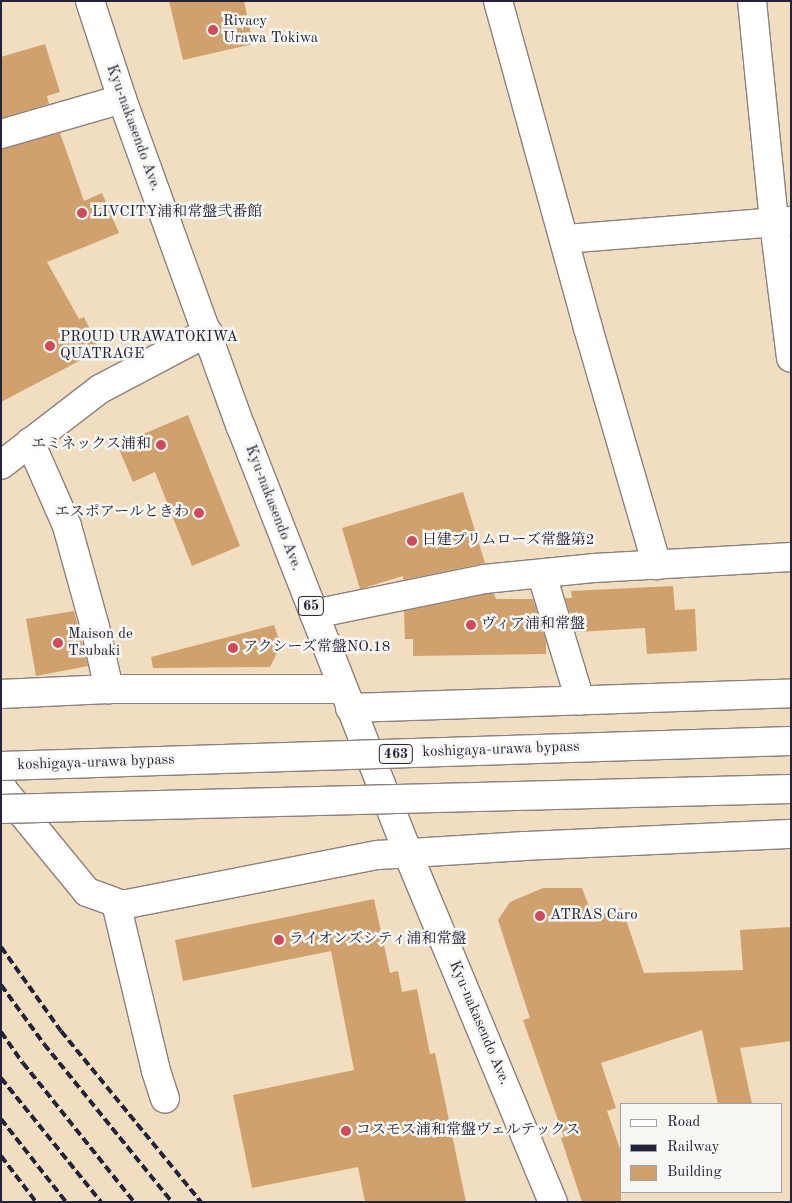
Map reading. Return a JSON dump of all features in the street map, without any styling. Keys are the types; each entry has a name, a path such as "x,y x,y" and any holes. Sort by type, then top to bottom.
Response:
{"main road":[{"name":"Kyu-nakasendo Ave.","path":"90,1 122,99 241,427 408,854 553,1202"},
{"path":"498,1 588,328 657,565"},
{"path":"752,1 782,222 791,358"},
{"path":"1,134 122,99"},
{"path":"564,239 782,222"},
{"path":"1,465 100,389 208,332"},
{"path":"30,442 67,526 109,689"},
{"path":"314,614 484,579 542,575 595,568 791,557"},
{"path":"542,575 580,700"},
{"path":"1,694 109,689 346,699 580,700 791,693"},
{"name":"koshigaya-urawa bypass","path":"1,766 791,741"},
{"path":"1,784 4,792 86,892 122,905 378,856 535,845 791,834"},
{"path":"1,810 791,789"},
{"path":"116,903 156,1071 166,1099"}],"building":[{"name":"Rivacy Urawa Tokiwa","path":"169,1 244,1 253,44 183,60"},
{"path":"45,44 60,92 47,96 49,104 1,118 1,57"},
{"path":"60,133 84,201 102,193 119,233 47,262 79,319 84,317 100,350 1,402 1,149"},
{"path":"188,415 240,546 192,566 155,472 133,482 119,449 143,439 141,435"},
{"name":"日建プリムローズ常盤第2","path":"463,492 485,563 403,580 403,576 360,589 342,528"},
{"path":"673,586 675,610 695,609 697,651 647,654 645,628 576,632 565,598 572,598 571,591"},
{"name":"ヴィア浦和常盤","path":"494,594 496,599 533,599 546,641 546,654 413,656 413,639 405,639 404,611"},
{"name":"Maison de Tsubaki","path":"74,611 88,666 36,676 26,619"},
{"name":"アクシーズ常盤NO.18","path":"274,625 281,645 270,667 153,668 151,657"},
{"path":"543,888 582,888 593,917 622,908 644,973 743,970 740,930 791,927 791,1041 740,1048 752,1103 718,1103 702,1030 601,1063 616,1108 607,1111 620,1149 621,1202 582,1202 561,1138 564,1137 523,1020 530,1018 498,920 510,902"},
{"path":"374,899 390,973 398,971 402,992 417,989 430,1054 435,1053 466,1202 365,1202 358,1167 252,1188 233,1095 354,1070 331,951 183,981 175,940"}],"railway":[{"path":"1,947 61,1031 201,1202"},
{"path":"1,985 44,1044 172,1202"},
{"path":"1,1032 23,1063 134,1202"},
{"path":"1,1078 101,1202"},
{"path":"1,1119 66,1202"},
{"path":"1,1156 36,1202"}],"place":[{"name":"Rivacy Urawa Tokiwa","path":"213,30"},
{"name":"LIVCITY浦和常盤弐番館","path":"82,213"},
{"name":"PROUD URAWATOKIWA QUATRAGE","path":"50,346"},
{"name":"エミネックス浦和","path":"161,445"},
{"name":"エスポアールときわ","path":"199,513"},
{"name":"日建プリムローズ常盤第2","path":"412,541"},
{"name":"ヴィア浦和常盤","path":"471,625"},
{"name":"Maison de Tsubaki","path":"58,643"},
{"name":"アクシーズ常盤NO.18","path":"233,648"},
{"name":"ATRAS Caro","path":"540,916"},
{"name":"ライオンズシティ浦和常盤","path":"279,940"},
{"name":"コスモス浦和常盤ヴェルテックス","path":"346,1131"}]}
